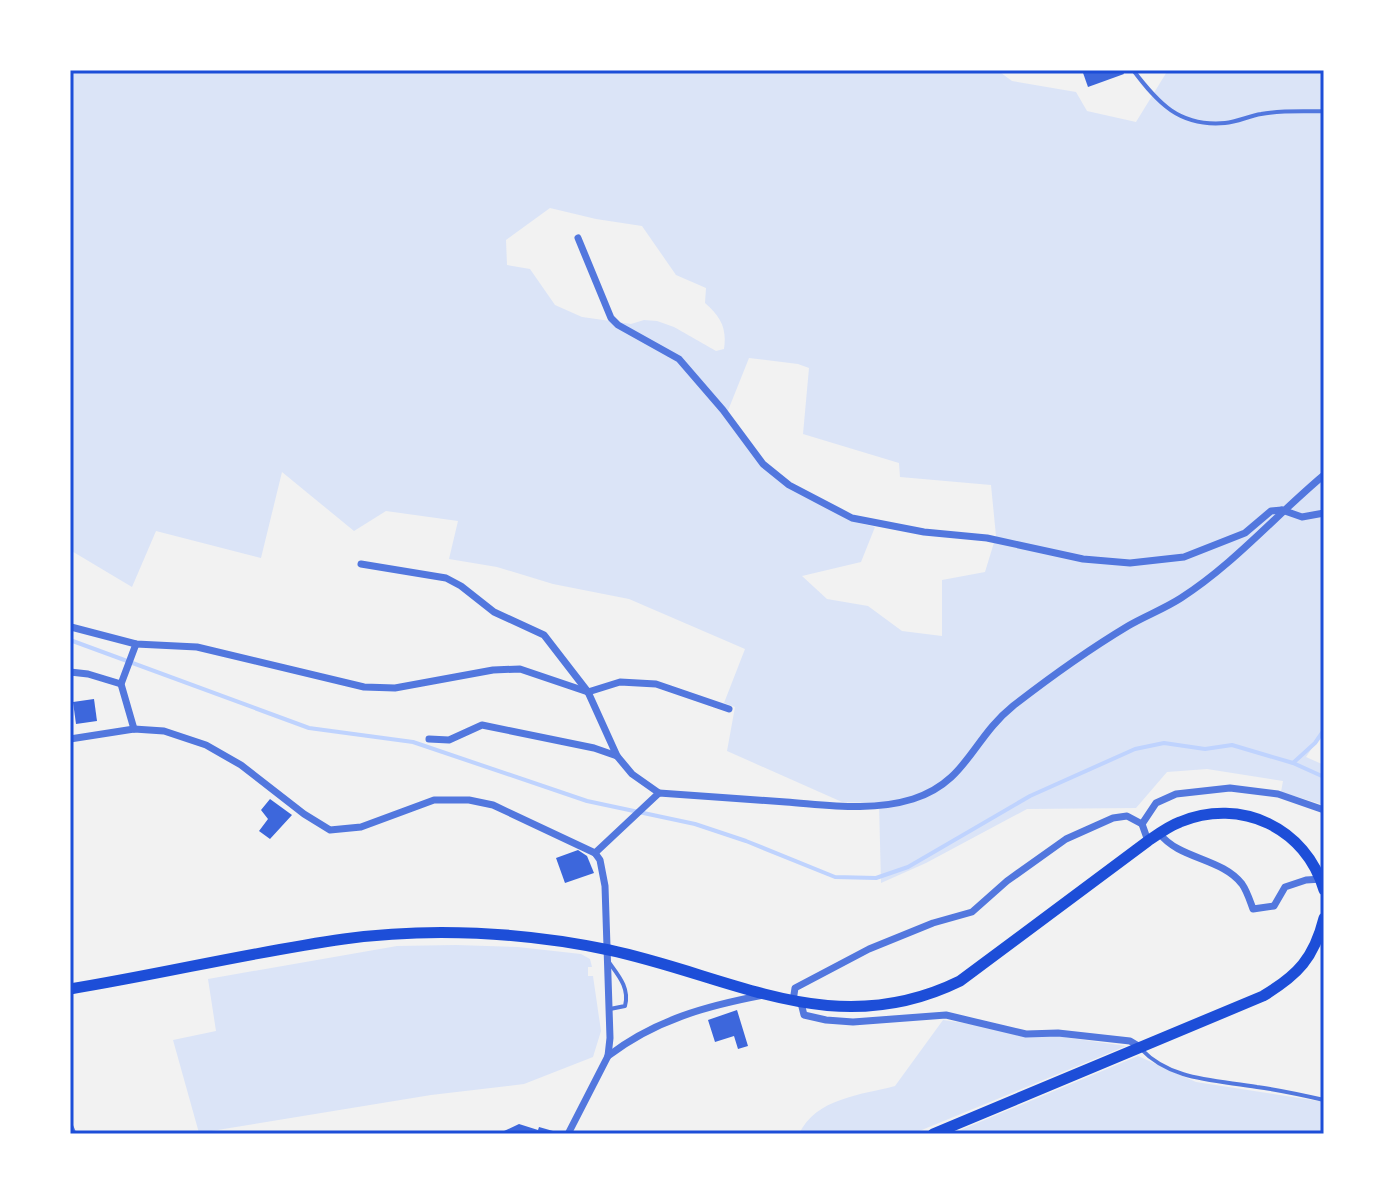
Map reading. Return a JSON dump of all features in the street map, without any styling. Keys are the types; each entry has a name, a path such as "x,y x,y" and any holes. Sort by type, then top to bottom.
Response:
{"main road":[{"path":"70,989 280,949 373,936 430,933 506,936 668,964 797,1002 842,1008 890,1004 933,994 960,981 1148,841 1180,822 1200,816 1241,815 1266,821 1287,833 1305,849 1323,882"},
{"path":"933,1134 1263,996 1289,980 1306,963 1319,939 1324,918"}],"street":[{"path":"578,238 611,318 679,359 723,410 763,464 789,485 852,518 924,532 987,538 1083,559 1130,563 1184,557 1245,533 1271,511 1282,510 1302,517 1324,513"},
{"path":"361,564 446,578 494,612 544,635 588,692 617,756 632,774 659,793 859,807 895,804 928,794 942,786 962,769 988,728 1014,706 1127,627 1181,598 1247,546 1282,510 1324,475"},
{"path":"71,627 136,644 197,647 364,687 395,688 493,670 520,669 588,692 620,682 656,684 729,709"},
{"path":"134,729 121,684 136,644"},
{"path":"70,672 121,684"},
{"path":"429,739 449,740 482,725 594,748 617,756"},
{"path":"70,739 134,729 164,731 206,745 241,765 304,814 330,830 361,827 434,800 469,800 493,805 595,853 600,860 605,886 610,1009 608,1056 568,1134"},
{"path":"1142,824 1156,803 1176,794 1230,788 1278,794 1324,810"},
{"path":"595,853 659,793"},
{"path":"1140,1047 1130,1041 1058,1033 1026,1034 946,1015 853,1022 826,1020 804,1015 797,1002 795,988 869,949 933,923 972,912 1007,881 1066,839 1113,818 1127,816 1142,824 1148,841"},
{"path":"1160,834 1166,842 1220,867 1242,884 1253,909 1274,906 1285,887 1306,880 1323,882"},
{"path":"608,1056 633,1037 690,1012 768,995"},
{"path":"70,1127 73,1134"}],"lane":[{"path":"1133,70 1155,100 1194,122 1227,123 1262,113 1324,111"},
{"path":"606,954 622,980 627,999 625,1006 610,1009"},
{"path":"1140,1047 1153,1061 1203,1081 1255,1086 1324,1100"}],"shaded area":[{"path":"70,70 997,70 1012,81 1076,92 1087,111 1136,122 1168,70 1324,70 1324,730 1306,757 1324,765 1324,805 1281,792 1283,781 1207,769 1167,772 1136,808 1027,809 926,863 881,883 879,803 842,802 727,751 735,707 724,703 745,649 629,599 553,584 497,567 449,559 458,521 386,511 354,531 282,472 261,558 156,531 132,587 70,550","holes":["550,208 642,226 676,275 706,288 705,303 719,318 724,329 724,349 716,351 657,321 644,320 631,324 582,317 555,305 530,269 507,265 506,240","749,358 809,368 803,434 899,463 900,477 991,485 996,536 985,572 942,580 942,636 902,631 868,606 827,599 802,576 861,562 875,527 851,521 759,463 725,418"]},
{"path":"397,946 518,947 581,954 590,959 592,967 588,967 588,976 593,976 601,1031 593,1057 524,1084 431,1095 199,1133 173,1040 216,1031 208,979"},
{"path":"943,1020 1126,1046 912,1134 799,1134 816,1113 828,1105 895,1086"},
{"path":"1138,1056 1196,1082 1318,1101 1324,1092 1324,1134 951,1134"}],"building":[{"path":"1082,70 1122,70 1124,74 1088,87"},
{"path":"94,699 97,721 76,724 73,702"},
{"path":"270,799 292,815 270,839 259,831 268,819 261,810"},
{"path":"578,850 587,856 594,873 565,883 556,858"},
{"path":"737,1010 748,1046 738,1049 734,1036 715,1042 708,1020"},
{"path":"519,1124 553,1131 552,1134 503,1134"}],"waterway":[{"path":"70,640 309,728 413,742 587,801 695,824 835,877 876,878 908,867 1030,796 1135,749 1164,743 1205,749 1232,745 1293,763 1324,777"},
{"path":"1293,763 1324,730"}]}
